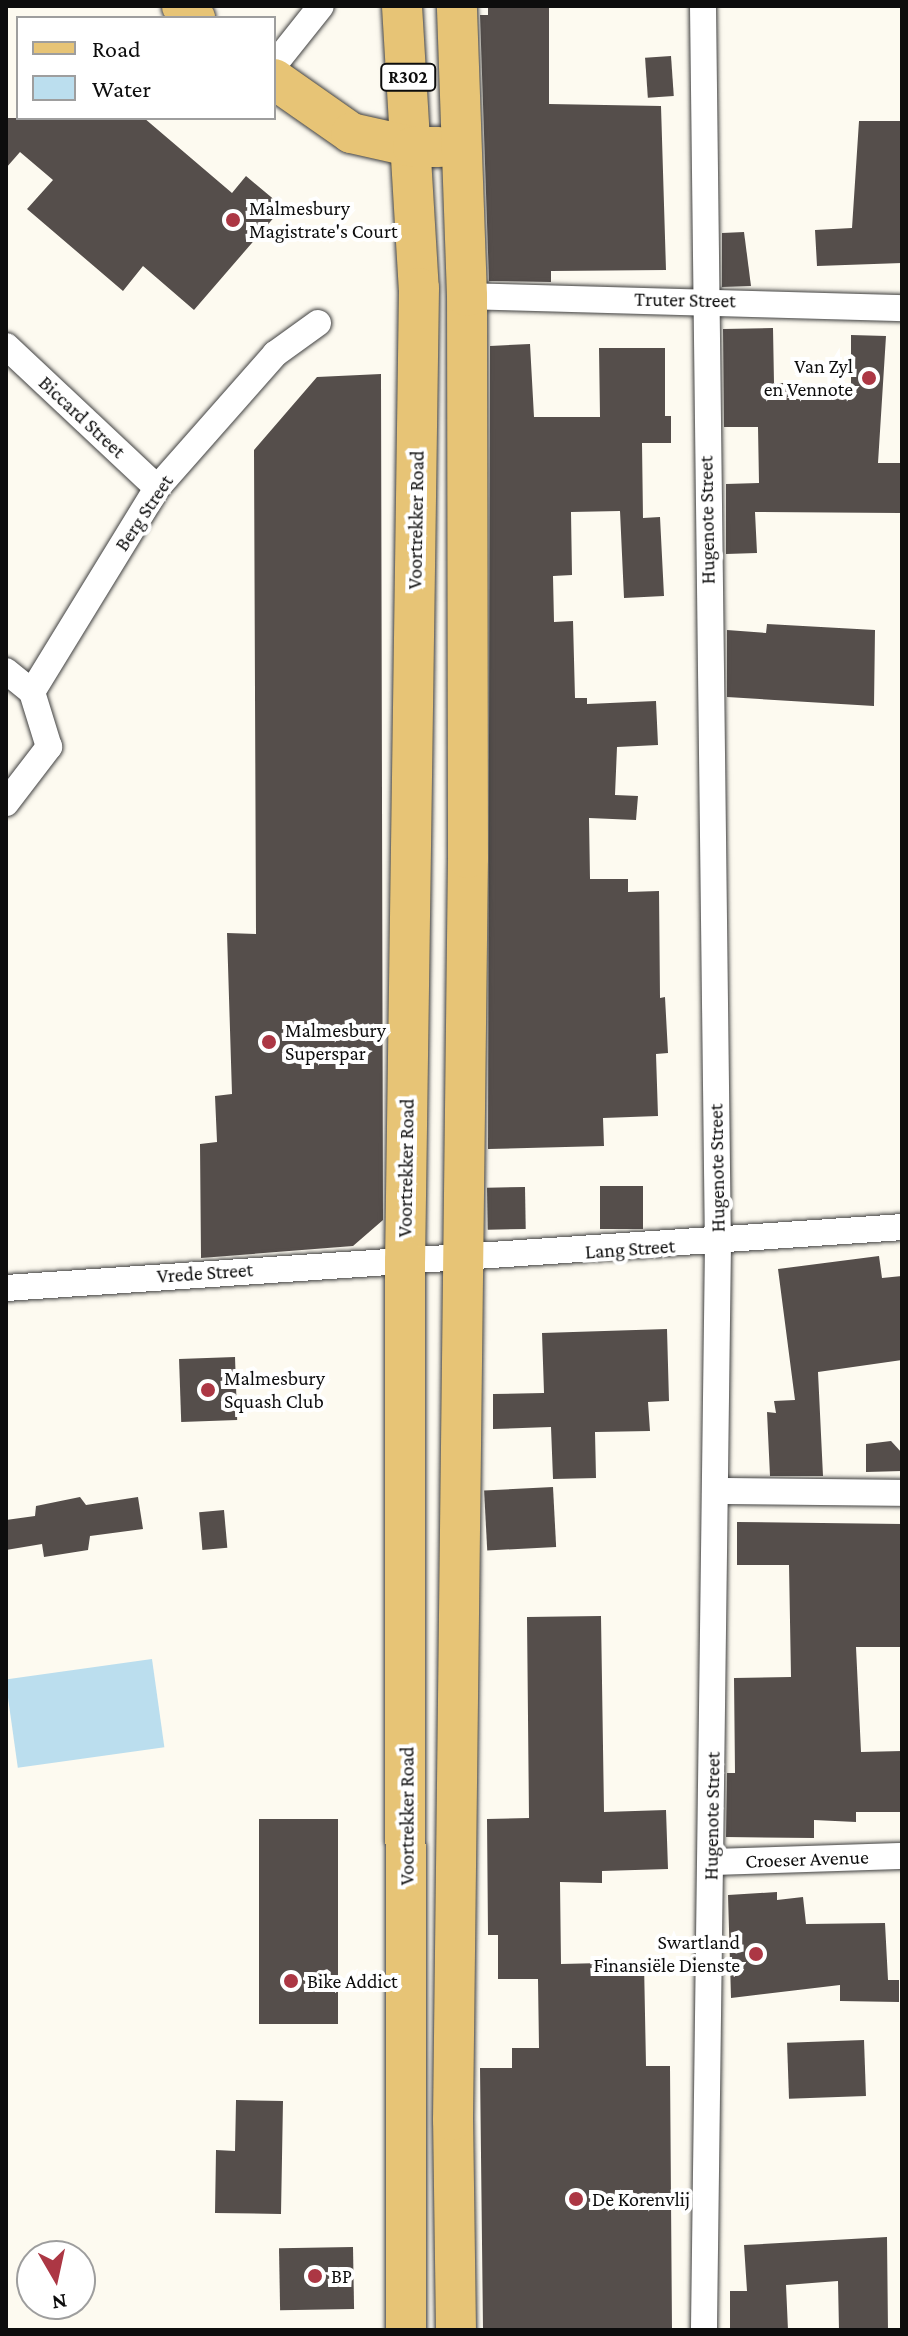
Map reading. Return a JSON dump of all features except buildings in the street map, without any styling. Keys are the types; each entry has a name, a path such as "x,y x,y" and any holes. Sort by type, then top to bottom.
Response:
{"main road":[{"name":"Voortrekker Road","path":"402,6 413,147 419,288 405,1261 406,2330"},
{"name":"R302","path":"457,6 459,147"},
{"path":"276,80 351,133 413,147 459,147 467,296 465,1260 455,1918 456,2330"}],"street":[{"path":"276,62 321,6"},
{"name":"Hugenote Street","path":"703,6 704,300 718,1243 704,2330"},
{"name":"Truter Street","path":"467,296 704,300 902,308"},
{"name":"Berg Street","path":"32,692 157,488 275,354 318,323"},
{"name":"Biccard Street","path":"6,346 157,488"},
{"path":"6,671 32,692 49,747 6,803"},
{"name":"Lang Street","path":"405,1261 465,1260 718,1243 902,1227"},
{"name":"Vrede Street","path":"6,1288 405,1261"},
{"path":"715,1491 902,1493"},
{"name":"Croeser Avenue","path":"711,1862 902,1856"}],"water":[{"path":"152,1659 164,1747 18,1768 6,1680"}],"place":[{"name":"Malmesbury Magistrate's Court","path":"233,220"},
{"name":"Van Zyl en Vennote","path":"869,378"},
{"name":"Malmesbury Superspar","path":"269,1042"},
{"name":"Malmesbury Squash Club","path":"208,1390"},
{"name":"Swartland Finansiële Dienste","path":"756,1954"},
{"name":"Bike Addict","path":"291,1981"},
{"name":"De Korenvlij","path":"576,2199"},
{"name":"BP","path":"315,2276"}]}
